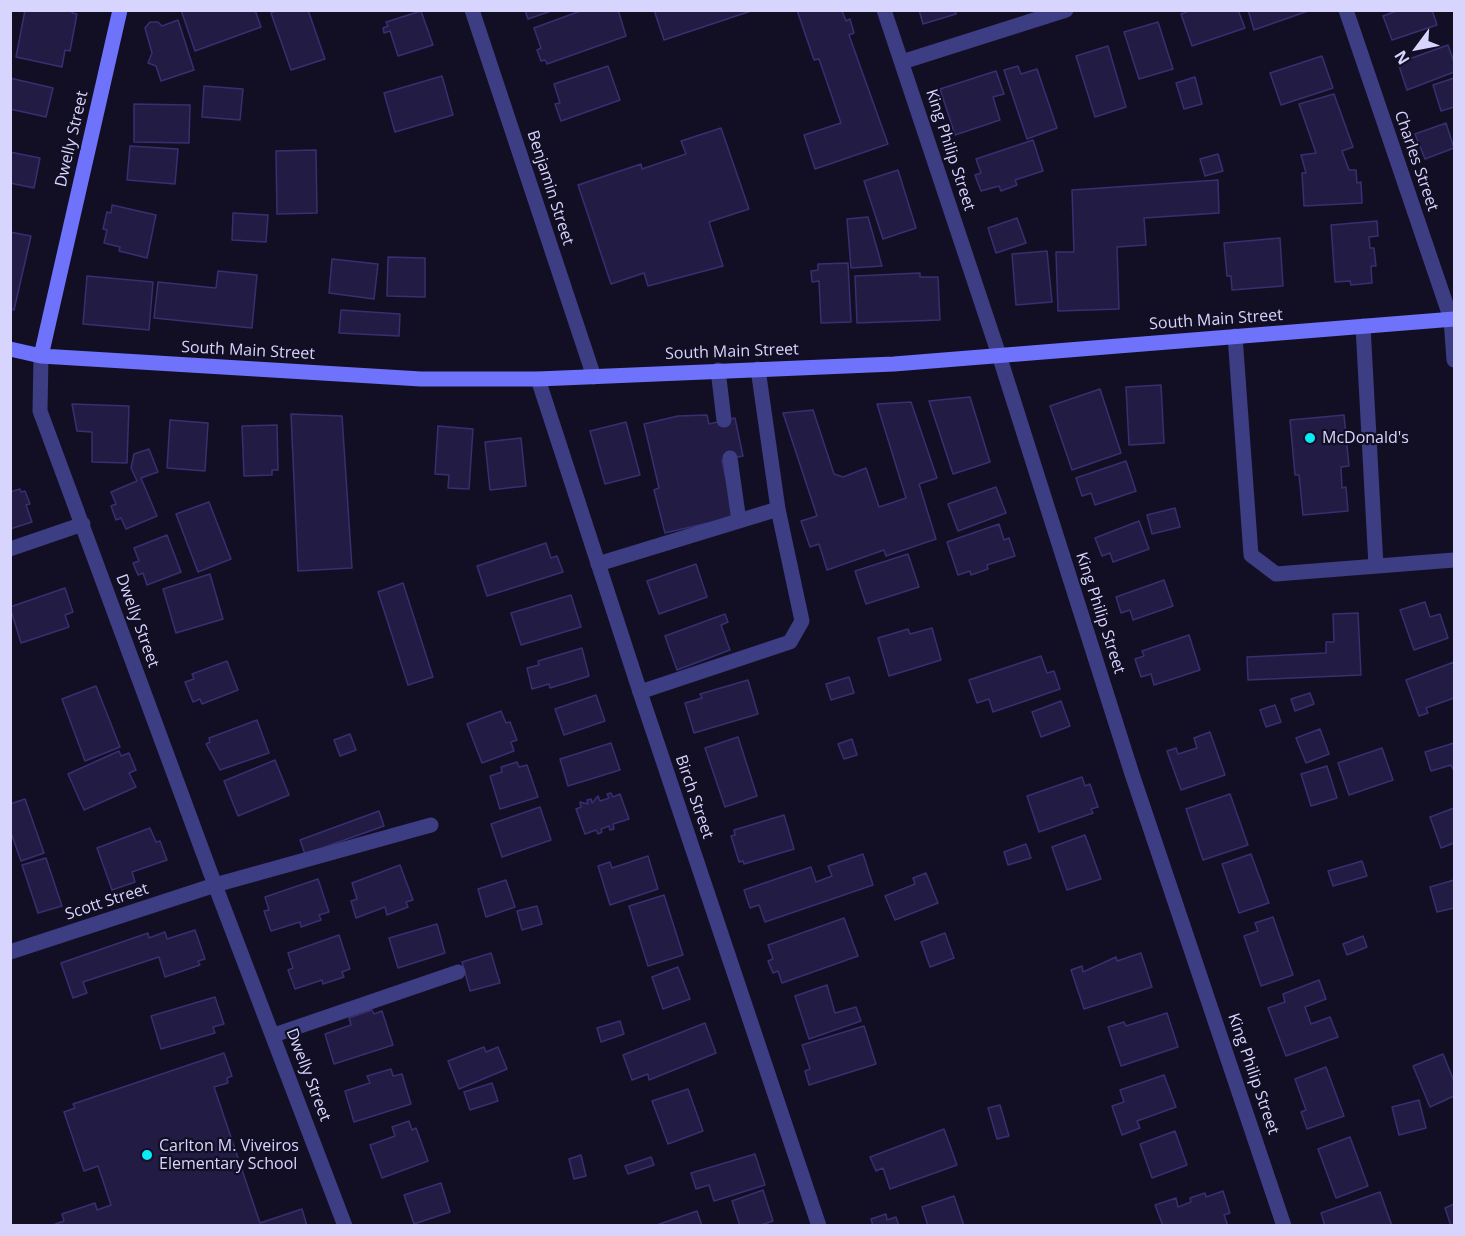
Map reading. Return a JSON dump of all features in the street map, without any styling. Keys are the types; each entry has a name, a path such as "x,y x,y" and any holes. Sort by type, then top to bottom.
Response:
{"main road":[{"name":"Dwelly Street","path":"42,356 120,10"},
{"name":"South Main Street","path":"10,349 42,356 421,379 538,379 894,363 1453,319"}],"street":[{"name":"Benjamin Street","path":"472,10 594,377"},
{"name":"King Philip Street","path":"884,10 999,355 1132,774 1284,1226"},
{"path":"902,62 1066,10"},
{"name":"Charles Street","path":"1346,10 1453,319 1455,360"},
{"path":"1363,326 1376,566"},
{"path":"1235,336 1251,555 1276,574 1455,560"},
{"name":"Dwelly Street","path":"42,356 40,411 215,885 345,1226"},
{"path":"640,692 790,642 802,621 777,509 758,369"},
{"path":"718,370 724,420"},
{"name":"Birch Street","path":"538,379 819,1226"},
{"path":"730,458 739,521"},
{"path":"598,564 777,509"},
{"path":"10,549 83,524"},
{"name":"Scott Street","path":"10,952 215,885 431,825"},
{"path":"274,1035 458,972"}],"building":[{"path":"25,10 73,10 72,13 77,14 70,51 65,50 62,67 16,57"},
{"path":"181,10 255,10 261,27 195,51"},
{"path":"277,10 308,10 325,59 291,70 271,13"},
{"path":"525,10 554,10 528,19"},
{"path":"583,10 618,10 626,36 547,64 545,60 541,61 537,50 541,48 534,28"},
{"path":"654,10 754,10 664,40"},
{"path":"797,10 845,10 842,11 846,21 850,19 854,33 849,35 888,144 815,169 804,135 841,123 819,59 814,60"},
{"path":"919,10 955,10 956,14 923,24"},
{"path":"1192,10 1238,10 1245,28 1192,46 1181,14"},
{"path":"1248,10 1308,10 1308,11 1254,30"},
{"path":"1399,10 1432,10 1437,25 1392,40 1383,16"},
{"path":"421,11 433,45 398,56 390,31 384,33 383,28 388,26 386,22"},
{"path":"178,20 194,70 161,81 156,66 148,63 152,53 145,28 150,22 158,22 162,26"},
{"path":"1158,22 1173,69 1139,79 1124,32"},
{"path":"1448,45 1454,62 1454,72 1407,90 1398,63"},
{"path":"1108,46 1126,107 1095,117 1076,56"},
{"path":"1322,56 1333,88 1281,105 1270,73"},
{"path":"608,66 620,100 561,121 555,104 560,103 554,84"},
{"path":"1018,66 1021,74 1037,69 1057,128 1027,139 1004,70"},
{"path":"996,71 1004,94 993,97 1000,120 955,135 940,89"},
{"path":"442,76 453,115 395,132 384,93"},
{"path":"1195,77 1202,104 1184,109 1176,83"},
{"path":"10,78 53,88 46,117 10,109"},
{"path":"1454,78 1454,107 1441,111 1433,85"},
{"path":"204,86 243,89 240,120 202,117"},
{"path":"1334,94 1353,147 1342,151 1349,170 1356,170 1357,183 1361,182 1362,203 1304,206 1302,173 1306,173 1301,155 1316,153 1299,104"},
{"path":"134,104 190,105 189,143 134,142"},
{"path":"1446,123 1454,148 1425,159 1415,134"},
{"path":"721,128 749,209 709,222 723,266 648,286 644,273 611,284 578,185 641,164 642,169 686,154 681,141"},
{"path":"1033,140 1043,171 1015,180 1017,185 1001,191 999,186 981,191 975,175 981,173 976,159"},
{"path":"130,146 178,149 175,184 127,180"},
{"path":"316,150 317,213 277,214 276,151"},
{"path":"10,152 40,158 34,188 10,183"},
{"path":"1218,154 1223,171 1205,176 1200,159"},
{"path":"898,170 916,228 883,239 864,181"},
{"path":"1218,180 1219,213 1144,218 1146,245 1117,247 1119,309 1058,311 1056,252 1074,252 1072,190"},
{"path":"112,205 156,215 147,258 119,251 120,247 104,243 107,230 103,229 107,212 111,213"},
{"path":"233,213 268,215 266,242 232,240"},
{"path":"868,217 882,266 851,268 847,219"},
{"path":"1017,218 1026,243 996,253 988,228"},
{"path":"1377,221 1378,236 1369,237 1370,248 1374,248 1376,266 1371,266 1372,283 1351,285 1350,281 1335,282 1331,225"},
{"path":"10,232 31,236 14,310 10,309"},
{"path":"1280,238 1283,286 1232,290 1231,276 1227,276 1224,243"},
{"path":"1047,251 1052,302 1016,305 1012,254"},
{"path":"388,257 425,258 425,297 387,296"},
{"path":"332,259 378,264 374,299 329,293"},
{"path":"848,263 851,322 821,323 819,281 812,282 811,271 818,270 818,264"},
{"path":"218,271 257,275 252,328 154,318 158,282 216,288"},
{"path":"920,273 920,277 938,277 940,320 857,323 855,276"},
{"path":"87,276 153,282 149,330 83,324"},
{"path":"341,310 400,314 399,336 339,333"},
{"path":"1161,385 1164,443 1129,445 1126,387"},
{"path":"1100,389 1121,453 1072,470 1050,406"},
{"path":"970,397 990,462 953,474 929,401"},
{"path":"911,402 937,478 919,484 936,539 886,556 884,550 827,570 819,544 810,547 801,521 817,516 783,413 813,410 834,474 843,477 866,468 879,507 906,498 877,404"},
{"path":"72,404 129,406 127,463 92,462 92,432 77,431"},
{"path":"291,414 342,416 352,568 298,571"},
{"path":"707,415 709,424 735,418 743,456 722,460 734,517 665,533 654,490 659,488 644,424 678,416"},
{"path":"1344,415 1349,466 1341,467 1342,488 1346,487 1348,511 1303,515 1299,475 1295,475 1290,420"},
{"path":"170,420 208,423 205,471 167,468"},
{"path":"626,422 640,475 605,484 590,431"},
{"path":"277,425 278,470 272,470 272,475 244,476 242,426"},
{"path":"438,426 473,429 469,489 448,488 449,475 435,474"},
{"path":"521,438 526,486 490,490 485,442"},
{"path":"149,449 158,472 141,478 157,516 126,529 121,518 116,520 111,506 116,504 111,492 137,481 131,468 134,454"},
{"path":"1126,461 1136,491 1095,505 1091,493 1082,496 1076,478"},
{"path":"996,487 1006,513 958,531 948,504"},
{"path":"20,489 21,492 25,491 30,504 26,505 32,522 10,529 10,492"},
{"path":"209,502 231,559 198,572 176,514"},
{"path":"1175,508 1180,527 1152,534 1147,515"},
{"path":"1139,521 1149,549 1113,562 1110,553 1102,556 1095,538"},
{"path":"999,524 1004,540 1009,538 1015,556 987,565 988,569 971,575 970,571 958,575 947,542"},
{"path":"167,535 181,572 147,585 143,573 138,575 133,563 139,561 134,548"},
{"path":"546,543 551,558 557,556 563,572 487,596 477,566"},
{"path":"908,554 919,587 866,604 855,571"},
{"path":"696,564 707,597 659,614 647,581"},
{"path":"210,574 223,619 176,633 163,589"},
{"path":"1164,580 1173,606 1133,620 1130,610 1121,613 1116,597"},
{"path":"403,583 433,677 408,685 378,592"},
{"path":"65,588 73,612 65,615 69,627 21,643 10,607"},
{"path":"571,595 581,627 521,645 511,613"},
{"path":"1425,602 1430,617 1440,614 1448,638 1414,650 1400,610"},
{"path":"1358,613 1361,675 1248,680 1247,657 1326,653 1326,642 1334,642 1333,614"},
{"path":"725,614 728,622 721,625 730,650 677,670 665,636"},
{"path":"932,628 941,660 889,676 878,638 908,629 910,634"},
{"path":"1189,635 1200,670 1154,685 1151,674 1141,677 1135,659 1144,656 1142,651"},
{"path":"582,648 589,676 550,688 549,684 532,689 527,668 539,665 538,661"},
{"path":"1041,656 1047,673 1054,671 1060,689 993,712 989,699 977,703 969,680"},
{"path":"227,661 238,690 202,704 200,699 193,702 185,682 194,679 192,674"},
{"path":"1454,662 1454,698 1426,708 1428,713 1419,716 1406,680"},
{"path":"849,677 854,693 831,700 826,684"},
{"path":"748,680 758,714 694,733 685,703 702,698 700,694"},
{"path":"96,686 120,747 85,761 62,699"},
{"path":"1310,693 1314,704 1295,711 1291,699"},
{"path":"596,695 605,721 564,735 555,709"},
{"path":"1061,701 1070,726 1041,737 1032,712"},
{"path":"1275,705 1281,722 1266,727 1260,710"},
{"path":"501,711 506,723 510,722 517,740 511,742 514,751 482,763 467,724"},
{"path":"257,720 269,753 220,770 206,744 210,742 209,738"},
{"path":"1320,729 1329,754 1306,763 1296,738"},
{"path":"1210,732 1225,775 1181,790 1167,751 1176,748 1178,754 1197,748 1194,738"},
{"path":"350,734 356,750 340,756 334,740"},
{"path":"738,737 757,796 725,807 705,748"},
{"path":"852,739 857,755 844,759 838,744"},
{"path":"611,743 620,770 568,786 560,759"},
{"path":"1454,743 1454,771 1451,765 1431,771 1425,752"},
{"path":"1382,748 1393,780 1349,795 1338,763"},
{"path":"119,751 121,756 129,753 136,770 129,773 136,787 84,810 68,774"},
{"path":"275,760 289,795 238,816 224,781"},
{"path":"517,762 519,767 527,765 538,797 500,809 490,776 502,772 501,767"},
{"path":"1327,766 1337,798 1311,806 1301,774"},
{"path":"1082,777 1085,786 1090,784 1098,807 1091,809 1093,813 1039,832 1027,796"},
{"path":"611,793 613,797 620,794 629,819 613,824 614,829 610,830 609,826 601,829 602,832 598,834 596,830 585,834 576,809 581,807 580,802 588,804 587,800 591,799 592,803 598,796 600,801 609,798 607,794"},
{"path":"1230,794 1248,845 1203,860 1186,809"},
{"path":"25,799 44,853 21,861 10,830 10,804"},
{"path":"540,807 551,840 502,857 491,824"},
{"path":"1454,808 1454,843 1441,848 1430,817"},
{"path":"379,811 384,826 305,854 300,840"},
{"path":"784,815 794,849 744,864 743,861 739,862 731,836 735,835 734,830"},
{"path":"150,828 156,842 160,841 167,860 132,872 135,882 112,890 97,848"},
{"path":"1085,835 1101,879 1067,890 1052,847"},
{"path":"1026,844 1031,858 1008,865 1004,852"},
{"path":"863,854 873,885 765,922 759,905 750,908 744,890 811,867 816,882 832,876 828,866"},
{"path":"1251,854 1269,903 1239,913 1222,864"},
{"path":"648,856 658,889 610,905 598,866 610,862 612,868"},
{"path":"46,858 62,906 38,913 22,865"},
{"path":"1362,861 1367,876 1333,886 1328,871"},
{"path":"400,865 413,900 406,902 408,907 387,915 385,907 356,918 351,901 357,899 352,883"},
{"path":"926,873 938,903 895,920 885,896 915,884 913,878"},
{"path":"318,879 329,912 319,915 321,920 301,927 300,922 271,931 264,911 269,910 265,897"},
{"path":"506,880 515,907 486,917 478,889"},
{"path":"1454,880 1454,908 1437,912 1430,887"},
{"path":"664,895 683,955 648,966 629,906"},
{"path":"537,906 542,924 522,930 517,911"},
{"path":"1273,917 1293,975 1261,986 1244,936 1258,931 1255,923"},
{"path":"844,918 858,956 782,983 778,971 773,973 768,961 773,959 768,945"},
{"path":"437,924 445,953 398,968 389,938"},
{"path":"195,930 205,959 198,961 200,965 165,977 159,957 83,982 87,993 73,998 61,963 148,933 149,938 165,932 167,939"},
{"path":"945,933 954,958 930,967 921,942"},
{"path":"339,935 350,969 342,972 344,977 323,984 322,980 295,989 288,970 293,968 288,953"},
{"path":"1363,936 1367,947 1347,955 1343,944"},
{"path":"491,953 500,983 470,991 462,962"},
{"path":"1141,953 1152,987 1084,1009 1071,970 1082,966 1083,972 1116,957 1117,961"},
{"path":"678,967 690,999 663,1009 652,977"},
{"path":"1319,980 1326,999 1305,1007 1311,1024 1330,1017 1338,1037 1286,1056 1268,1008 1285,1002 1283,994"},
{"path":"827,985 835,1013 856,1007 861,1021 809,1039 795,996"},
{"path":"215,997 224,1024 213,1027 215,1033 161,1049 151,1016"},
{"path":"372,1010 374,1014 382,1011 393,1045 334,1064 325,1034 351,1025 349,1018"},
{"path":"1167,1013 1178,1047 1121,1066 1108,1027 1124,1022 1126,1026"},
{"path":"620,1021 624,1034 601,1042 597,1028"},
{"path":"705,1023 716,1053 649,1080 648,1074 632,1080 623,1055"},
{"path":"864,1026 876,1064 809,1085 805,1071 810,1069 802,1045"},
{"path":"484,1047 486,1052 498,1047 507,1069 459,1089 448,1061"},
{"path":"224,1053 232,1076 227,1078 228,1083 214,1087 260,1223 302,1209 307,1226 50,1226 64,1221 62,1214 95,1203 97,1210 111,1205 98,1166 84,1171 64,1112 75,1108 73,1104"},
{"path":"1443,1054 1454,1081 1454,1096 1430,1107 1413,1066"},
{"path":"1326,1067 1344,1116 1307,1129 1301,1112 1306,1110 1295,1079"},
{"path":"391,1069 393,1076 402,1074 411,1104 354,1122 345,1091 370,1083 367,1076"},
{"path":"1164,1075 1176,1107 1137,1121 1140,1128 1122,1135 1112,1106 1124,1102 1120,1090"},
{"path":"492,1083 498,1101 470,1110 464,1092"},
{"path":"688,1089 703,1131 668,1144 652,1101"},
{"path":"1419,1100 1426,1128 1399,1135 1392,1107"},
{"path":"1000,1105 1009,1136 997,1139 988,1108"},
{"path":"409,1121 412,1130 416,1128 428,1161 382,1178 370,1145 395,1136 392,1127"},
{"path":"944,1129 957,1165 890,1189 883,1168 876,1171 870,1157"},
{"path":"1175,1131 1187,1165 1152,1178 1140,1144"},
{"path":"1350,1137 1368,1186 1336,1198 1318,1149"},
{"path":"755,1154 765,1185 714,1201 709,1185 696,1189 691,1173"},
{"path":"581,1155 586,1176 574,1179 569,1159"},
{"path":"651,1157 654,1165 628,1174 625,1166"},
{"path":"441,1183 450,1212 414,1224 404,1195"},
{"path":"763,1190 773,1221 758,1226 740,1226 732,1201"},
{"path":"1223,1191 1230,1213 1224,1215 1228,1226 1163,1226 1155,1205 1176,1198 1178,1207 1191,1202 1190,1198 1205,1193 1206,1197"},
{"path":"1380,1192 1392,1226 1325,1226 1321,1213"},
{"path":"954,1196 964,1226 928,1226 922,1207"},
{"path":"1454,1204 1454,1226 1451,1226 1445,1208"},
{"path":"697,1211 702,1226 654,1226"},
{"path":"886,1214 887,1220 896,1217 899,1226 873,1226 871,1219"}],"place":[{"name":"McDonald's","path":"1310,438"},
{"name":"Carlton M. Viveiros Elementary School","path":"147,1155"}]}
